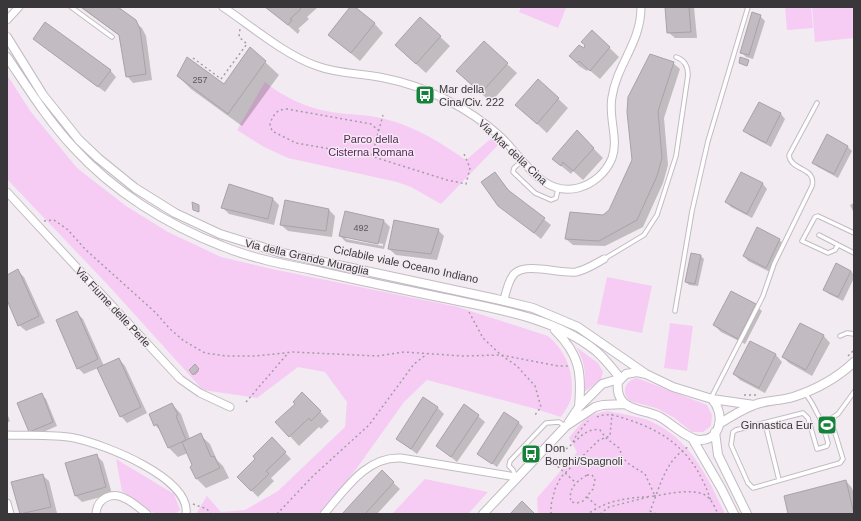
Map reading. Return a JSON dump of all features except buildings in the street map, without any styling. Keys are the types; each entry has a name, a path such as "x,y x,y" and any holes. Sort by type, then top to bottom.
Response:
{"street":[{"path":"9,18 19,7"},
{"name":"Via Mar della Cina","path":"223,7 291,54 316,66 396,80 448,102 487,126 523,160 542,181 558,189 574,189 589,184 603,172 612,157 614,144 610,114 612,96 617,77 637,34 641,7"},
{"name":"Via della Grande Muraglia","path":"7,37 43,95 79,140 135,188 175,213 220,234 278,252 504,300 533,308 573,325 602,343 646,374 711,399 754,405"},
{"name":"Via della Grande Muraglia","path":"7,57 39,106 76,150 102,175 130,197 175,225 222,246 259,258 520,315 552,326 571,335 596,351 620,379"},
{"name":"Via Fiume delle Perle","path":"7,192 180,379 200,393 230,407"},
{"path":"504,300 513,276 521,270 535,269 575,272 604,259"},
{"path":"552,326 568,344 579,365 581,384 578,407"},
{"path":"719,424 733,415 754,405 804,393 831,379 854,362"},
{"path":"566,426 578,407 603,382 620,379 632,373 646,374"},
{"path":"620,379 618,390 620,398 625,404"},
{"path":"692,438 703,439 715,432 719,424 719,411 711,399"},
{"path":"483,514 566,426 592,408 611,404 625,404 661,417 692,438 734,514"},
{"path":"715,432 718,455 747,514"},
{"path":"7,435 69,437 113,450 161,476 178,490 185,500 186,514"},
{"path":"324,514 360,474 373,463 385,458 401,458 516,478"},
{"path":"96,514 97,506 101,500 108,496 116,496 126,499 147,514"},
{"path":"7,503 10,514"}],"lane":[{"path":"71,7 112,37"},
{"path":"675,311 693,206 708,141 748,7"},
{"path":"604,259 644,235 651,227 659,210 678,147 688,75 686,65 682,59 676,57"},
{"path":"711,399 763,296 774,264 812,186 813,178 810,174 792,164 789,155 817,103"},
{"path":"523,160 514,168 513,172 530,190 551,200 556,198 558,189"},
{"path":"838,245 835,250 828,253 802,241 815,217 818,216 854,233"},
{"path":"819,235 854,253"},
{"path":"840,336 853,333"},
{"path":"822,422 828,422 831,420 841,410 854,392"},
{"path":"804,393 814,404 822,422 828,443 824,447 816,449 807,415 803,413 736,430 733,432 731,445 750,487 753,488 840,463 843,459 831,420"},
{"path":"516,478 513,470 509,466 510,461 546,423 559,422 566,426"},
{"path":"765,423 779,480"}],"path":[{"path":"193,58 221,79 247,44 242,40 239,34 244,22"},
{"path":"379,132 371,124 287,108 276,113 270,124 272,131 296,143 372,155 397,165 466,184 470,168 464,154"},
{"path":"372,155 383,114"},
{"path":"35,223 54,220 67,229 86,250 150,308 170,329 184,341 205,353 227,356 256,356 289,352 352,356 377,356 404,352 428,354 501,355 558,366 579,365"},
{"path":"466,303 472,319 483,338 501,355 516,366 535,386 541,407 535,415"},
{"path":"845,358 854,350"},
{"path":"246,402 289,352"},
{"path":"277,514 313,476 369,425 414,364 428,354"},
{"path":"737,395 758,395"},
{"path":"551,514 550,505 555,489 565,473 599,440 606,438 612,430 610,419 612,414 611,404"},
{"path":"596,417 601,414 612,414 656,430 668,437 683,450 697,471 718,514"},
{"path":"572,444 577,434 590,420"},
{"path":"566,449 583,434 594,429 600,430 606,438 619,448 623,458 629,464 645,474 655,496"},
{"path":"656,514 650,511 669,465 683,450 688,448"},
{"path":"554,463 575,483"},
{"path":"587,475 592,475 595,483 587,497 584,501 577,503 571,502 570,492 575,483 587,475"},
{"path":"588,514 611,501 692,492 705,495 712,501"},
{"path":"600,514 608,508 655,496"},
{"path":"587,497 598,507"},
{"path":"185,500 207,509 211,514"}],"green space":[{"path":"521,7 566,8 558,28 519,12"},
{"path":"785,7 811,7 813,28 787,30"},
{"path":"812,7 854,7 854,38 815,42"},
{"path":"7,75 31,112 77,168 126,206 168,232 221,257 272,269 458,307 548,336 560,348 568,363 572,380 572,389 567,408 561,417 427,380 404,402 354,472 319,514 196,514 207,496 221,512 245,510 278,491 345,427 347,402 325,372 298,367 257,398 203,390 108,285 7,179"},
{"name":"Parco della Cisterna Romana","path":"265,82 287,97 313,108 344,114 378,117 407,126 437,141 466,160 494,136 500,143 441,204 411,187 397,182 288,158 264,147 237,130"},
{"path":"607,277 652,286 642,333 597,324"},
{"path":"670,323 693,326 687,371 664,368"},
{"path":"576,347 598,363 603,372 601,379 583,393 585,375 583,363"},
{"path":"637,378 707,405 712,415 711,426 703,432 692,432 673,417 656,408 630,401 625,394 625,388 629,382"},
{"path":"608,411 652,422 681,442 699,464 713,488 725,514 538,514 537,498 577,452 569,438 578,427 590,417 601,412"},
{"path":"116,459 174,494 180,510 175,514 155,514 122,491"},
{"path":"425,479 488,492 468,514 392,514"}],"place":[{"name":"Mar della Cina/Civ. 222","path":"425,95"},
{"name":"Ginnastica Eur","path":"827,425"},
{"name":"Don Borghi/Spagnoli","path":"531,454"}]}
